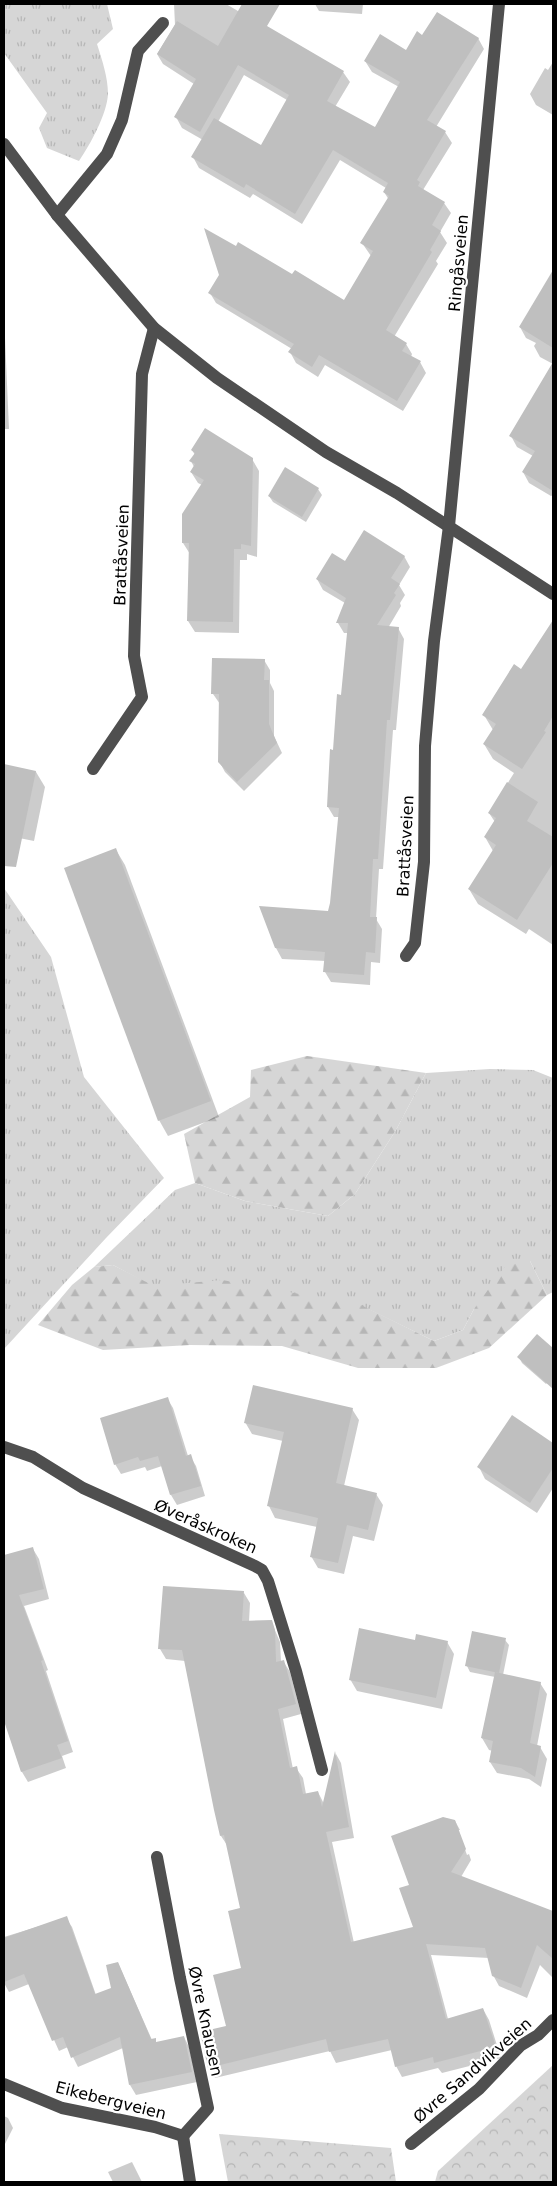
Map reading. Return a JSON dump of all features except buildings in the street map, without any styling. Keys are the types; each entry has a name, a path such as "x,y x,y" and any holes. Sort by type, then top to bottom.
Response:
{"street":[{"name":"Ringåsveien","path":"449,526 498,4"},
{"path":"57,215 107,154 122,120 138,51 163,23"},
{"path":"4,144 57,215 154,328 217,378 319,447 449,526 553,594"},
{"name":"Brattåsveien","path":"93,769 142,697 134,656 142,374 154,328"},
{"name":"Brattåsveien","path":"406,956 415,943 423,871 425,746 434,641 449,526"},
{"name":"Øveråskroken","path":"4,1447 32,1457 83,1488 262,1570 268,1580 296,1671 322,1770"},
{"name":"Øvre Knausen","path":"158,1857 180,1978 208,2108 183,2136"},
{"name":"Øvre Sandvikveien","path":"411,2144 479,2089 520,2046 538,2035 553,2020"},
{"name":"Eikebergveien","path":"4,2084 62,2108 154,2127 183,2136"},
{"path":"183,2136 190,2182"}],"green space":[{"path":"4,4 107,4 113,29 97,44 107,81 107,102 97,129 79,161 47,148 39,128 47,113 4,53"},
{"path":"4,888 51,957 84,1077 164,1178 4,1349"},
{"path":"307,1056 426,1073 396,1130 355,1194 328,1216 245,1201 195,1183 184,1134 250,1097 251,1070"},
{"path":"490,1069 533,1070 553,1078 553,1292 547,1295 530,1261 474,1309 463,1330 434,1341 364,1307 154,1287 113,1265 94,1267 175,1190 195,1183 245,1201 328,1216 355,1194 396,1130 426,1073"},
{"path":"509,1261 530,1261 547,1295 489,1348 436,1368 358,1368 282,1346 190,1345 103,1350 38,1325 72,1285 94,1267 113,1265 154,1286 222,1280 361,1305 434,1341 463,1330 474,1309"},
{"path":"553,2065 553,2182 435,2182 438,2171"},
{"path":"219,2134 391,2148 396,2182 228,2182"}]}
